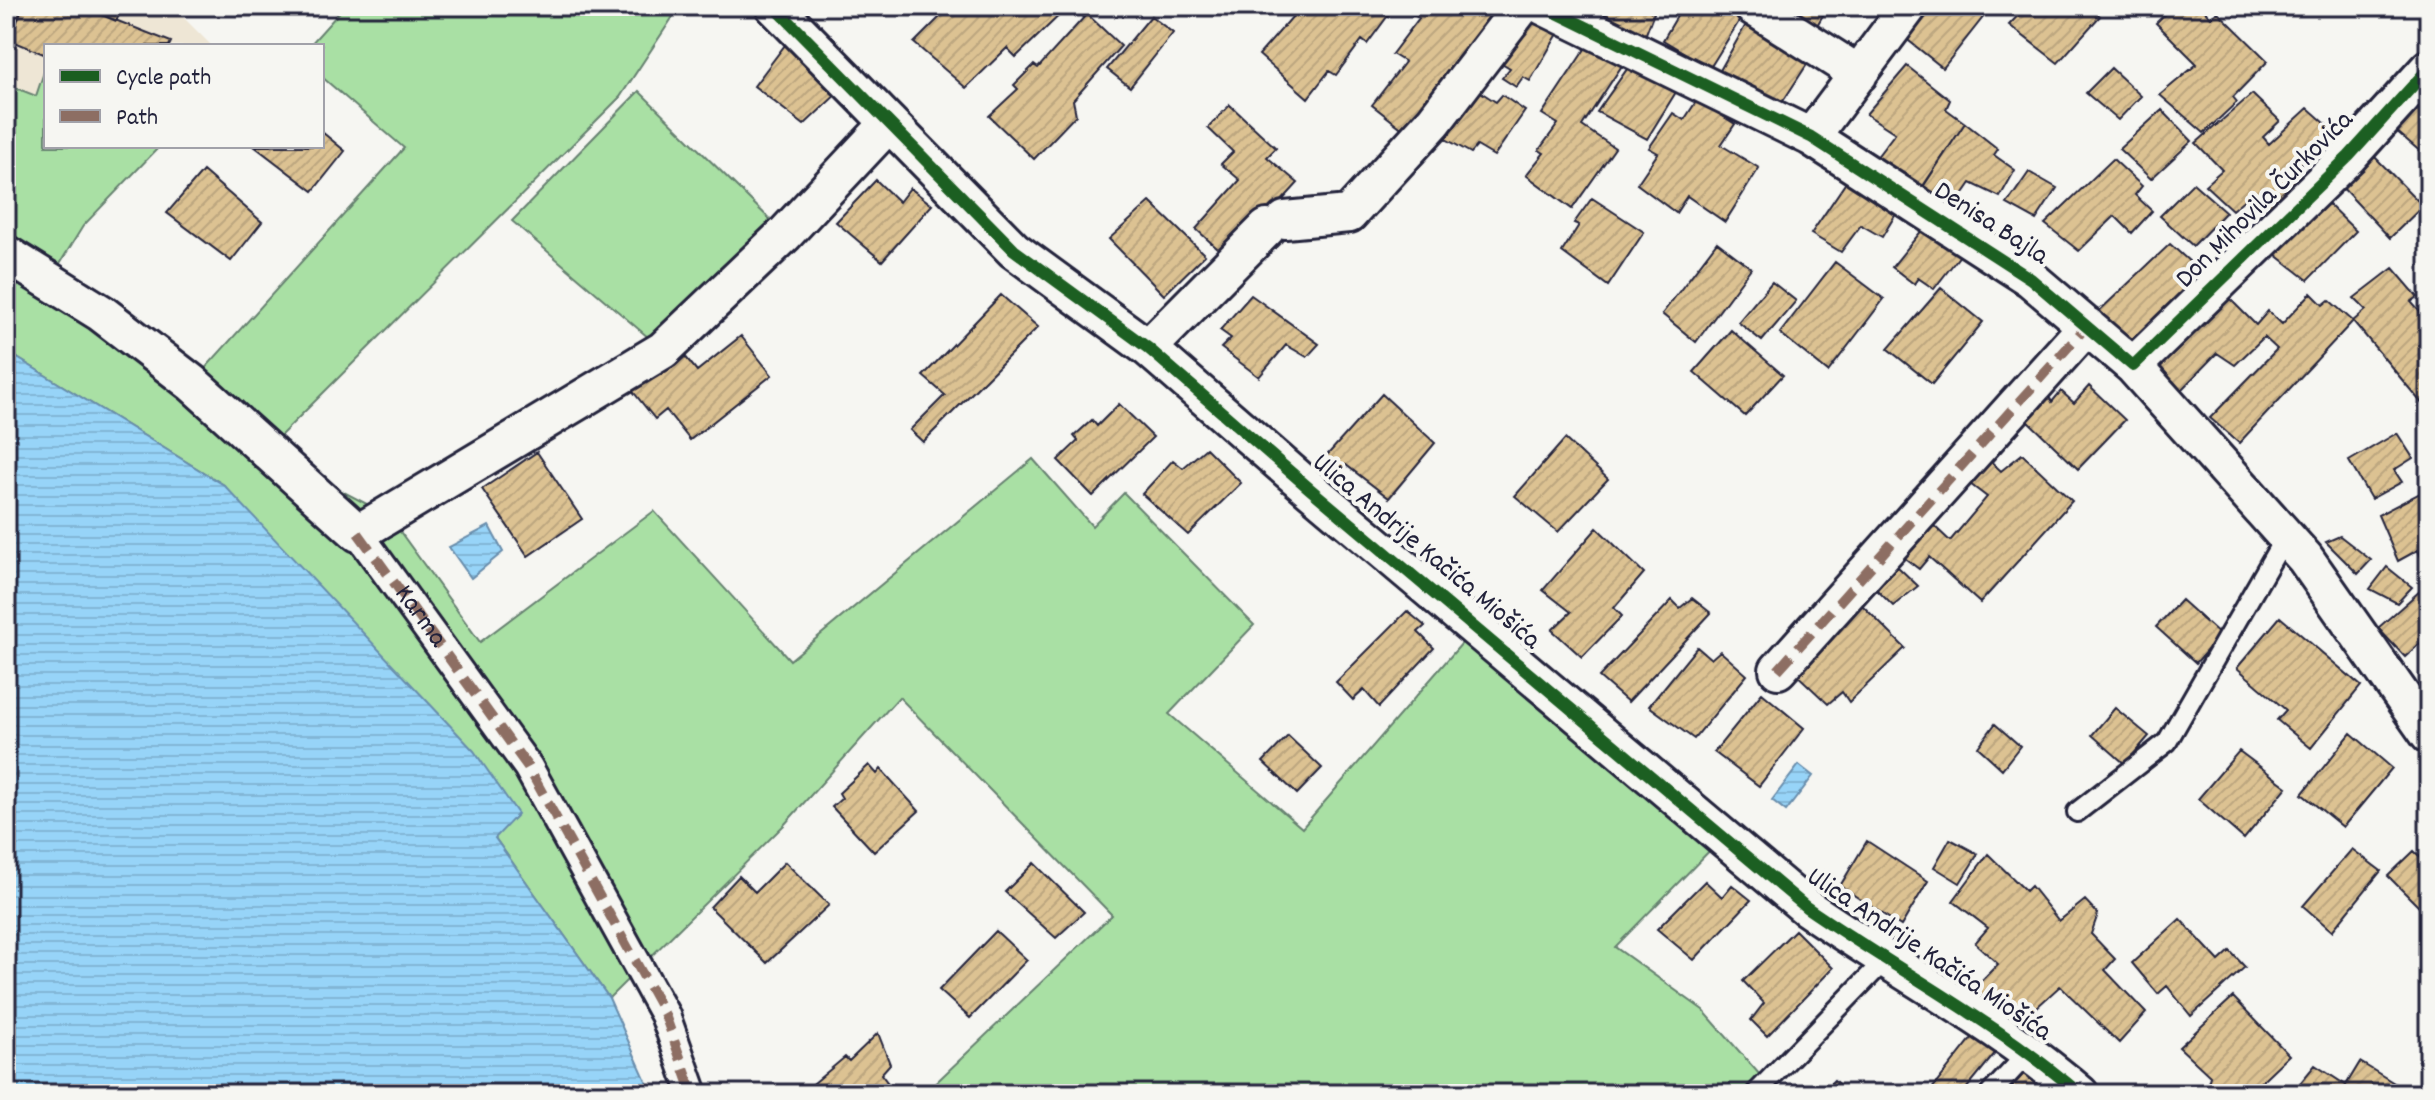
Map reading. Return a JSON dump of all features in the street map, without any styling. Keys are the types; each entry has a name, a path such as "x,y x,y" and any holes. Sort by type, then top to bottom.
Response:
{"street":[{"name":"Ulica Andrije Kačića Miošića","path":"774,6 1014,250 1148,348 1310,489 1806,907 1884,961 2030,1051 2080,1094"},
{"path":"1148,348 1276,224 1349,214 1434,121 1522,6"},
{"name":"Denisa Bajla","path":"1543,6 1811,137 2031,279 2133,366 2305,558 2429,735"},
{"path":"1752,6 1859,74"},
{"path":"1811,137 1909,6"},
{"name":"Don Mihovila Čurkovića","path":"2133,366 2349,156 2429,68"},
{"path":"358,533 663,350 785,234 889,123"},
{"name":"Karma","path":"6,254 101,313 192,383 358,533 528,767 665,1015 693,1094"},
{"path":"1778,670 2087,326"}],"lane":[{"path":"2077,812 2167,742 2285,537"},
{"path":"1755,1094 1884,961"},
{"path":"1990,1094 2030,1051"}],"shaded area":[{"path":"6,6 172,6 210,44 44,44 44,72 36,96 6,84"}],"green space":[{"path":"345,6 680,6 620,97 265,451 388,515 480,642 654,511 790,660 1033,459 1092,526 1124,493 1254,625 1169,714 1302,828 1475,628 1724,836 1615,947 1703,1010 1767,1083 1755,1094 924,1094 1112,915 899,697 784,825 609,998 495,838 224,485 6,351 6,84 36,96 44,72 44,148 158,148 83,226 49,281 192,383 404,148 324,79 324,44 311,44"},
{"path":"639,91 785,234 663,350 512,221"}],"water":[{"path":"6,351 224,485 474,751 518,814 495,838 609,998 652,1094 6,1094"},
{"path":"489,526 503,552 471,578 449,547"},
{"path":"1799,765 1813,776 1786,811 1772,800"}],"building":[{"path":"6,6 23,6 10,40 6,38"},
{"path":"23,6 80,6 171,42 44,44 44,54 10,40"},
{"path":"80,6 124,6 116,21"},
{"path":"1069,6 1016,57 1007,48 966,88 914,43 942,15 936,8"},
{"path":"1310,6 1395,6 1367,44 1362,40 1336,75 1329,71 1308,98 1259,55 1300,8 1307,10"},
{"path":"1405,6 1502,6 1413,137 1372,105 1405,62 1392,54 1419,18 1403,10"},
{"path":"1528,6 1565,22 1530,81 1523,77 1516,87 1502,78 1510,68 1490,56"},
{"path":"1641,6 1654,13 1645,36 1590,7"},
{"path":"1683,6 1720,6 1741,18 1710,68 1663,40"},
{"path":"1790,6 1818,6 1826,10 1809,39 1781,22"},
{"path":"1921,6 1992,6 1943,68 1899,33"},
{"path":"2027,6 2089,6 2100,16 2058,63 2009,25"},
{"path":"2173,6 2200,6 2211,17 2218,12 2268,61 2233,97 2237,102 2204,133 2160,95 2197,64 2156,23"},
{"path":"1753,12 1817,49 1778,109 1718,74"},
{"path":"1087,14 1121,46 1073,100 1076,115 1034,159 989,116 1018,89 1014,85 1034,65 1038,68"},
{"path":"1151,16 1173,33 1130,87 1107,69"},
{"path":"1591,40 1625,61 1582,126 1615,148 1572,209 1526,175 1544,153 1539,150 1558,124 1542,114"},
{"path":"788,41 810,61 807,68 841,90 804,125 754,86"},
{"path":"1632,62 1676,92 1647,139 1597,112"},
{"path":"1907,66 1950,100 1946,109 1965,123 1919,192 1873,162 1895,133 1866,114"},
{"path":"2111,68 2141,96 2118,120 2086,93"},
{"path":"2429,84 2429,159 2388,124"},
{"path":"1479,91 1496,102 1502,95 1525,111 1494,156 1477,146 1471,153 1444,138"},
{"path":"2252,94 2280,121 2263,137 2269,144 2308,108 2334,131 2295,170 2309,185 2279,216 2254,191 2232,210 2205,185 2222,170 2196,143"},
{"path":"1697,100 1735,124 1721,145 1759,168 1725,222 1687,196 1676,213 1637,184 1658,153 1649,148 1673,113 1684,120"},
{"path":"1230,105 1276,148 1267,157 1298,183 1229,259 1196,229 1240,180 1221,164 1233,152 1208,128"},
{"path":"2162,110 2192,141 2151,179 2119,149"},
{"path":"1965,123 1998,149 1994,155 2015,170 2000,197 1971,183 1953,209 1923,187"},
{"path":"324,134 345,151 313,191 257,148 324,148"},
{"path":"2370,152 2423,206 2390,238 2338,183"},
{"path":"2113,159 2142,186 2135,195 2152,211 2132,233 2115,216 2079,251 2045,224"},
{"path":"203,171 262,222 231,261 167,213"},
{"path":"2029,172 2057,188 2036,220 2007,204"},
{"path":"1851,175 1899,209 1882,237 1861,225 1841,252 1811,234"},
{"path":"876,180 899,202 910,188 932,205 882,261 836,222"},
{"path":"2193,183 2226,212 2193,246 2160,216"},
{"path":"1592,198 1644,232 1608,286 1562,252 1579,225 1574,223"},
{"path":"2323,199 2356,231 2308,280 2271,251"},
{"path":"1150,202 1205,255 1164,295 1109,239"},
{"path":"1927,224 1964,250 1934,289 1918,278 1914,284 1892,267"},
{"path":"1717,242 1751,268 1696,342 1662,314"},
{"path":"2170,244 2211,281 2139,342 2126,342 2098,312"},
{"path":"1835,262 1884,299 1828,372 1780,333"},
{"path":"2393,268 2418,297 2411,302 2429,322 2429,402 2424,406 2353,321 2366,310 2354,298"},
{"path":"1772,282 1796,301 1762,341 1738,322"},
{"path":"1941,288 1983,322 1932,384 1888,349"},
{"path":"2311,293 2323,305 2329,300 2353,321 2239,443 2210,418 2277,349 2264,337 2235,365 2217,353 2180,391 2154,362 2225,294 2256,325 2268,311 2282,324"},
{"path":"1001,295 1038,327 923,442 910,430 945,395 923,376"},
{"path":"1251,295 1319,344 1307,357 1286,345 1259,377 1221,348 1231,338 1220,330"},
{"path":"1731,330 1783,375 1745,416 1694,372"},
{"path":"741,336 772,375 690,440 666,410 655,419 631,389 680,350 697,371"},
{"path":"2089,386 2125,420 2078,469 2027,420 2049,397 2052,402 2061,391 2074,403"},
{"path":"1382,394 1435,443 1389,498 1346,465 1328,487 1312,472"},
{"path":"1119,404 1153,437 1093,496 1058,460 1078,441 1074,436 1092,420 1097,426"},
{"path":"2397,433 2413,458 2394,470 2402,482 2371,499 2349,461"},
{"path":"1565,439 1608,479 1558,532 1515,496"},
{"path":"1206,448 1241,483 1188,535 1142,494 1173,460 1183,468"},
{"path":"537,452 582,519 528,556 482,489"},
{"path":"2022,454 2072,501 1980,603 1929,557 1919,569 1902,556 1932,524 1950,541 1987,497 1962,478 1984,455 2001,471"},
{"path":"2420,493 2429,512 2426,569 2418,550 2398,561 2378,515"},
{"path":"1597,528 1644,573 1614,608 1622,616 1582,657 1552,630 1571,612 1543,590"},
{"path":"2340,536 2371,560 2358,574 2326,542"},
{"path":"1897,566 1918,586 1893,606 1874,587"},
{"path":"2387,567 2412,587 2397,603 2370,589"},
{"path":"2429,583 2429,635 2405,657 2378,628"},
{"path":"1692,598 1711,613 1628,702 1599,677 1672,600 1680,608"},
{"path":"2181,600 2220,635 2196,663 2156,627"},
{"path":"1860,603 1905,648 1849,702 1842,692 1828,704 1792,670"},
{"path":"1407,611 1425,626 1418,632 1434,648 1379,707 1364,690 1353,700 1336,682"},
{"path":"2280,617 2361,686 2311,748 2277,720 2286,710 2237,668"},
{"path":"1697,647 1711,659 1720,651 1747,675 1694,739 1649,706"},
{"path":"1762,693 1804,728 1759,786 1714,752"},
{"path":"2115,708 2149,736 2125,764 2092,735"},
{"path":"1995,724 2020,746 2002,769 1978,747"},
{"path":"2351,733 2392,768 2343,827 2302,794"},
{"path":"1288,736 1322,768 1297,794 1263,762"},
{"path":"2239,751 2287,787 2244,839 2198,799"},
{"path":"869,765 877,774 881,769 919,811 874,852 832,807 842,798 839,793"},
{"path":"1950,839 1978,854 1960,883 1934,867"},
{"path":"1867,841 1928,881 1901,926 1840,886"},
{"path":"2352,849 2381,871 2332,931 2303,906"},
{"path":"2414,851 2421,858 2429,851 2429,917 2388,876"},
{"path":"1988,854 2026,891 2031,886 2059,921 2085,900 2098,914 2091,934 2115,959 2105,970 2146,1013 2119,1043 2060,986 2012,1030 1971,991 1998,964 1975,943 1988,928 1953,901"},
{"path":"785,862 829,905 767,963 710,907 739,876 755,892"},
{"path":"1034,863 1084,912 1056,938 1005,892"},
{"path":"1705,881 1722,897 1732,885 1751,900 1694,960 1657,929"},
{"path":"2180,919 2219,961 2230,951 2245,967 2191,1016 2167,986 2158,994 2132,963"},
{"path":"1795,930 1833,968 1767,1036 1751,1020 1764,1003 1743,981"},
{"path":"996,931 1027,960 970,1018 939,990"},
{"path":"2233,997 2289,1055 2248,1094 2205,1094 2210,1076 2179,1047"},
{"path":"878,1033 890,1064 881,1074 890,1086 882,1094 801,1094 845,1057 849,1061"},
{"path":"1976,1033 1997,1051 1962,1094 1928,1094"},
{"path":"2360,1062 2412,1094 2291,1094 2315,1065 2346,1085"},
{"path":"2032,1064 2070,1094 2020,1094 2012,1087"},
{"path":"1834,1080 1849,1094 1820,1094"}],"marked path":[{"path":"1778,670 2087,326"},
{"path":"358,533 528,767 665,1015 693,1094"}],"cycle path":[{"path":"774,6 1014,250 1148,348 1310,489 1806,907 2015,1043 2080,1094"},
{"path":"1543,6 1811,137 2031,279 2133,366 2349,156 2429,68"}]}
